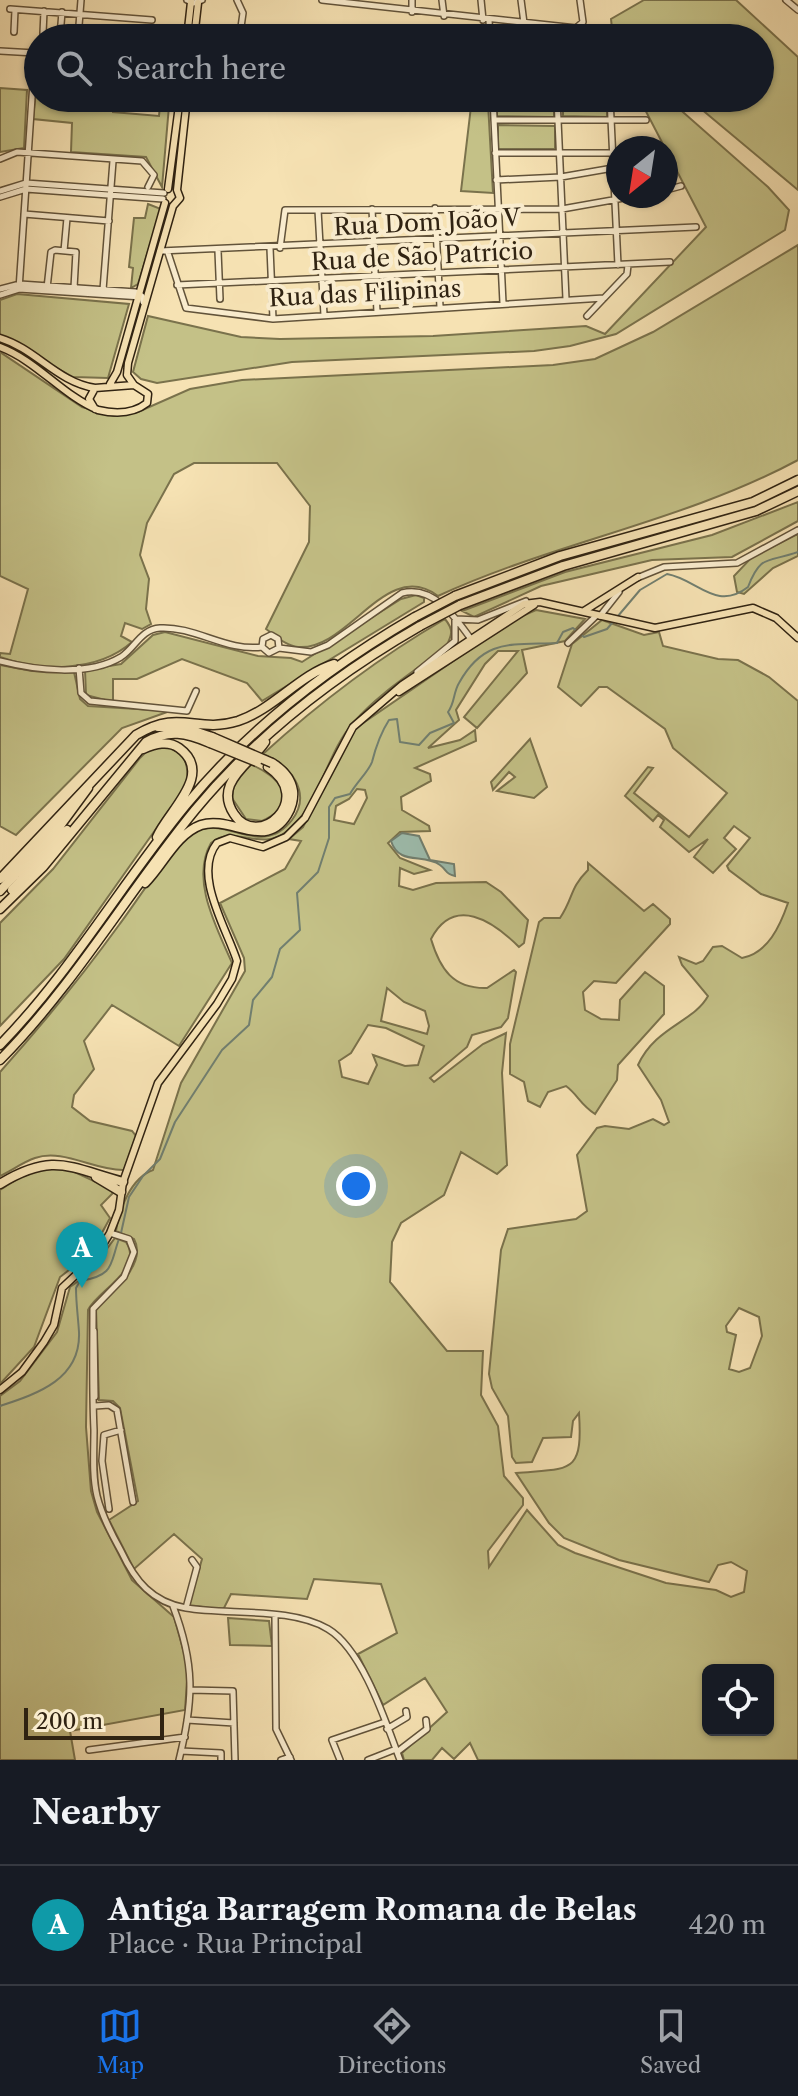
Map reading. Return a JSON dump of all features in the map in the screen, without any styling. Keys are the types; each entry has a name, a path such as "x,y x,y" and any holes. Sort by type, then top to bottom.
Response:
{"highway":[{"path":"0,1060 76,972 195,810 274,728 361,661 458,601 560,556 753,502 798,480"},
{"path":"0,1045 68,965 153,847 222,764 289,702 342,661 415,617 563,566 756,511 798,491"},
{"path":"0,879 99,771 147,728 170,720 207,725 235,722 268,706 325,666 342,661"},
{"path":"132,894 155,873 181,839 201,825 213,823 253,832 272,830 280,825 291,808 293,789 288,778 270,764 182,727 147,728"},
{"path":"270,764 283,781 287,802 271,823 257,827 245,824 235,817 229,806 229,786 274,728"},
{"path":"0,909 43,867 146,742 169,733 211,740"},
{"path":"130,759 142,749 162,743 181,749 192,765 192,782 163,823 153,847"},
{"path":"0,891 60,826 99,771"},
{"path":"0,903 98,799"},
{"path":"0,1184 27,1169 46,1163 64,1164 122,1187"}],"main road":[{"path":"190,24 194,1"},
{"path":"194,1 194,24"},
{"path":"134,385 127,369 160,251 180,112"},
{"path":"167,198 180,198 177,190 181,112"},
{"path":"167,198 177,190"},
{"path":"110,384 117,372 140,296 160,251"},
{"path":"0,338 20,346 68,381 95,388 110,384 134,385 148,394 143,407 122,413 95,409 29,362 0,347"},
{"path":"95,388 89,399 95,409"},
{"path":"583,612 638,577"},
{"path":"380,705 516,608 540,602 655,628 753,608 776,618 798,638"},
{"path":"597,604 597,615"},
{"path":"0,1390 22,1372 44,1342 54,1325 62,1288 96,1256 110,1233 122,1187 158,1083 217,1004 237,969 210,881 212,849 222,839 230,838 271,846 299,826 353,727 402,685 472,640"}],"street":[{"path":"79,24 81,0"},
{"path":"237,0 243,13 241,24"},
{"path":"322,0 444,16 543,24"},
{"path":"412,0 412,12"},
{"path":"442,0 444,16"},
{"path":"481,0 487,24"},
{"path":"521,0 524,23"},
{"path":"580,0 582,24"},
{"path":"786,0 798,10"},
{"path":"14,32 13,10 152,20"},
{"path":"44,11 45,24"},
{"path":"61,24 62,12"},
{"path":"0,51 24,53"},
{"path":"20,287 31,112"},
{"path":"494,112 503,303"},
{"path":"558,112 566,299"},
{"path":"610,112 612,136"},
{"path":"494,120 646,120"},
{"path":"0,159 17,152 142,161 149,165 154,175 148,187"},
{"path":"495,153 606,153"},
{"path":"103,293 113,161"},
{"path":"496,180 561,177 606,169"},
{"path":"0,194 26,186 167,198"},
{"path":"280,248 285,210 562,209 606,201"},
{"path":"435,208 440,307"},
{"path":"615,208 618,265"},
{"path":"372,209 377,312"},
{"path":"318,210 324,315"},
{"path":"24,214 109,221"},
{"path":"64,251 67,218"},
{"name":"Rua Dom João V","path":"160,251 218,251 696,227"},
{"path":"270,248 273,319"},
{"path":"47,289 51,252 64,251 77,255 74,291"},
{"name":"Rua das Filipinas","path":"160,251 189,309 273,319 604,298"},
{"path":"218,251 220,299"},
{"name":"Rua de São Patrício","path":"177,285 670,262"},
{"path":"587,316 627,274 628,265"},
{"path":"0,292 20,287 140,296 149,288"},
{"path":"140,296 142,315"},
{"path":"568,643 614,596 638,577 664,567 737,563 798,530"},
{"path":"0,661 40,668 79,668 120,658 142,636 157,628 189,632 245,648 262,647 272,653 279,648 311,652 328,645 402,593 414,590 432,595 472,640"},
{"path":"455,619 478,620 526,601 540,602"},
{"path":"402,685 455,641 455,619"},
{"path":"262,647 263,639 271,635 278,639 279,648"},
{"path":"79,668 81,693 90,701 187,711 196,691"},
{"path":"94,1430 90,1363 95,1304 119,1283 132,1259 133,1245 125,1237 110,1233"},
{"path":"93,1328 96,1345 94,1475 101,1512 139,1583 173,1605 316,1623 343,1641 369,1683 400,1760"},
{"path":"95,1406 114,1406 133,1502"},
{"path":"109,1509 102,1461 104,1435 121,1430"},
{"path":"186,1608 197,1567 192,1560"},
{"path":"173,1605 189,1651 190,1690 179,1760"},
{"path":"275,1616 276,1729 290,1759 281,1760"},
{"path":"190,1690 233,1691 235,1760"},
{"path":"340,1760 332,1740 407,1717 406,1711"},
{"path":"187,1720 234,1723"},
{"path":"368,1760 396,1750 427,1729 426,1720"},
{"path":"89,1750 185,1737"},
{"path":"181,1751 221,1753 221,1760"}],"shaded area":[{"path":"644,0 736,0 762,24 612,24 611,19"},
{"path":"774,35 798,57 798,190 705,112 774,112"},
{"path":"0,88 24,90 24,148 0,152"},
{"path":"34,112 113,112 159,116 159,112 168,112 162,187 146,157 71,152 72,123 33,119"},
{"path":"470,112 488,112 493,193 461,191"},
{"path":"497,112 554,112 554,117 497,116"},
{"path":"563,112 607,112 607,117 563,116"},
{"path":"646,112 683,112 768,187 789,210 785,230 616,334 570,346 534,351 292,362 157,383 141,379 133,372 148,316 241,337 280,339 433,336 586,326 605,334 706,227 678,173 678,136 659,136"},
{"path":"498,125 555,126 555,149 498,149"},
{"path":"148,204 161,209 138,284 131,288 133,268 129,267 134,218 145,218"},
{"path":"798,245 798,460 711,499 482,577 438,596 419,587 401,588 384,596 334,635 317,644 298,647 285,643 266,629 309,542 310,506 277,463 194,463 174,474 147,523 140,555 149,579 146,609 151,624 142,629 125,623 121,636 132,642 118,652 86,664 51,667 0,657 0,653 10,654 28,589 0,576 0,352 82,407 114,416 138,412 190,389 242,380 553,365 595,359 653,332"},
{"path":"17,294 129,304 108,378 73,377 0,336 0,300"},
{"path":"798,502 798,521 732,557 652,560 541,586 474,617 462,611 565,572 712,535"},
{"path":"798,534 798,556 773,568 744,594 737,592 734,576 752,557"},
{"path":"416,595 424,598 424,602 262,701 247,683 182,659 137,679 113,679 113,702 86,695 85,670 121,664 153,635 165,632 258,656 291,658 302,662 401,599"},
{"path":"536,610 585,619 565,641 522,650 527,673 477,728 464,717 518,651 498,651 485,664 456,710 459,720 428,748 460,740 475,730 476,741 415,768 430,774 431,781 401,797 402,810 429,826 430,831 400,832 388,843 400,858 430,870 414,874 400,868 399,886 413,890 436,883 486,882 501,892 528,920 524,943 519,947 486,921 462,915 440,926 431,939 444,968 465,985 487,988 514,970 516,972 508,1018 501,1027 472,1035 467,1047 430,1078 434,1082 483,1044 506,1033 502,1073 507,1165 497,1174 461,1152 444,1195 401,1223 392,1242 390,1282 447,1351 483,1351 481,1395 498,1426 504,1476 523,1498 523,1505 488,1551 489,1567 527,1510 558,1545 575,1553 666,1583 716,1590 731,1597 744,1592 747,1571 731,1562 718,1565 709,1582 619,1560 564,1538 549,1523 516,1473 550,1470 570,1464 579,1448 579,1413 573,1421 571,1437 543,1438 532,1462 516,1463 512,1457 508,1416 492,1388 489,1374 501,1250 508,1229 576,1219 587,1211 577,1155 597,1128 629,1129 653,1119 664,1125 669,1122 661,1100 638,1065 654,1042 694,1012 708,996 679,957 696,964 703,961 713,947 722,946 742,958 751,955 772,937 788,903 761,894 729,870 727,866 750,838 734,826 724,838 736,849 713,873 694,857 708,839 689,852 660,827 664,820 658,815 653,821 625,796 648,767 653,768 634,793 689,837 727,793 673,748 665,729 607,687 599,687 581,706 558,687 572,644 602,620 644,635 659,632 663,646 718,659 738,660 769,677 798,701 798,1760 478,1760 470,1743 454,1759 442,1748 432,1760 404,1760 402,1753 447,1712 425,1678 383,1705 358,1654 397,1633 381,1584 314,1579 307,1599 231,1594 223,1610 189,1605 202,1559 174,1534 134,1569 109,1520 138,1501 120,1408 113,1401 99,1400 96,1308 126,1277 136,1258 134,1239 116,1231 120,1213 132,1187 153,1170 181,1083 245,971 244,958 220,903 285,869 301,841 289,839 303,827 353,730 513,620","holes":["357,789 365,790 367,798 354,824 334,820 336,806 349,799","387,988 404,1002 425,1011 429,1026 427,1034 381,1021","368,1025 386,1028 424,1046 418,1065 405,1066 373,1055 377,1065 368,1084 342,1077 339,1061 351,1053","739,1308 759,1317 762,1336 750,1368 739,1372 729,1369 736,1335 727,1332 726,1326"]},
{"path":"445,619 451,633 446,647 386,692 354,722 298,821 277,837 257,839 229,836 211,843 205,857 204,888 213,919 232,963 179,1046 112,1005 84,1041 94,1069 74,1095 72,1107 90,1121 132,1131 136,1136 124,1170 46,1156 0,1176 0,1072 76,982 163,864 182,841 204,828 255,836 280,831 298,810 299,789 289,772 263,754 350,682"},
{"path":"0,665 32,671 74,672 80,699 88,706 170,711 122,728 16,835 0,826"},
{"path":"530,739 547,787 534,798 497,791 515,777 509,772 493,790 491,782"},
{"path":"164,746 177,751 184,760 187,785 64,959 0,1026 0,923 53,869 140,758 148,750"},
{"path":"250,764 277,782 284,798 282,806 262,821 246,819 232,798 234,781"},
{"path":"402,833 419,836 430,860 454,864 455,876 433,862 400,854 391,841"},
{"path":"588,863 644,911 653,904 670,919 670,924 616,983 594,981 583,992 585,1010 601,1019 619,1020 620,1000 645,972 664,986 664,1014 618,1065 617,1080 595,1114 566,1086 548,1092 540,1107 528,1101 524,1082 510,1074 510,1044 539,922 544,918 560,918 588,870"},
{"path":"66,1168 109,1188 113,1193 101,1205 110,1218 91,1253 60,1277 34,1347 0,1384 0,1190 33,1169"},
{"path":"115,1238 126,1242 130,1252 129,1262 125,1271 88,1310 86,1427 91,1491 97,1512 132,1580 174,1617 188,1667 185,1710 70,1731 75,1760 0,1760 0,1396 20,1381 57,1332 70,1287 88,1274"},
{"path":"228,1618 269,1621 272,1646 230,1645"}],"waterway":[{"path":"121,1233 129,1197 143,1176 160,1159 175,1122 222,1050 249,1025 253,1000 272,977 280,949 300,930 297,893 318,872 329,838 329,807 335,798 350,794 368,769 389,720 397,719 400,742 419,745 430,733 454,723 448,712 457,687 469,668 489,651 513,645 557,643 563,632 573,628 584,637 607,629 640,590 667,574 716,595 737,594 748,587 762,564 798,552"},
{"path":"0,1406 41,1390 54,1382 73,1362 79,1332 76,1288 80,1281 105,1272 112,1262 119,1239"}],"place":[{"name":"Antiga Barragem Romana de Belas","path":"82,1288"}]}
